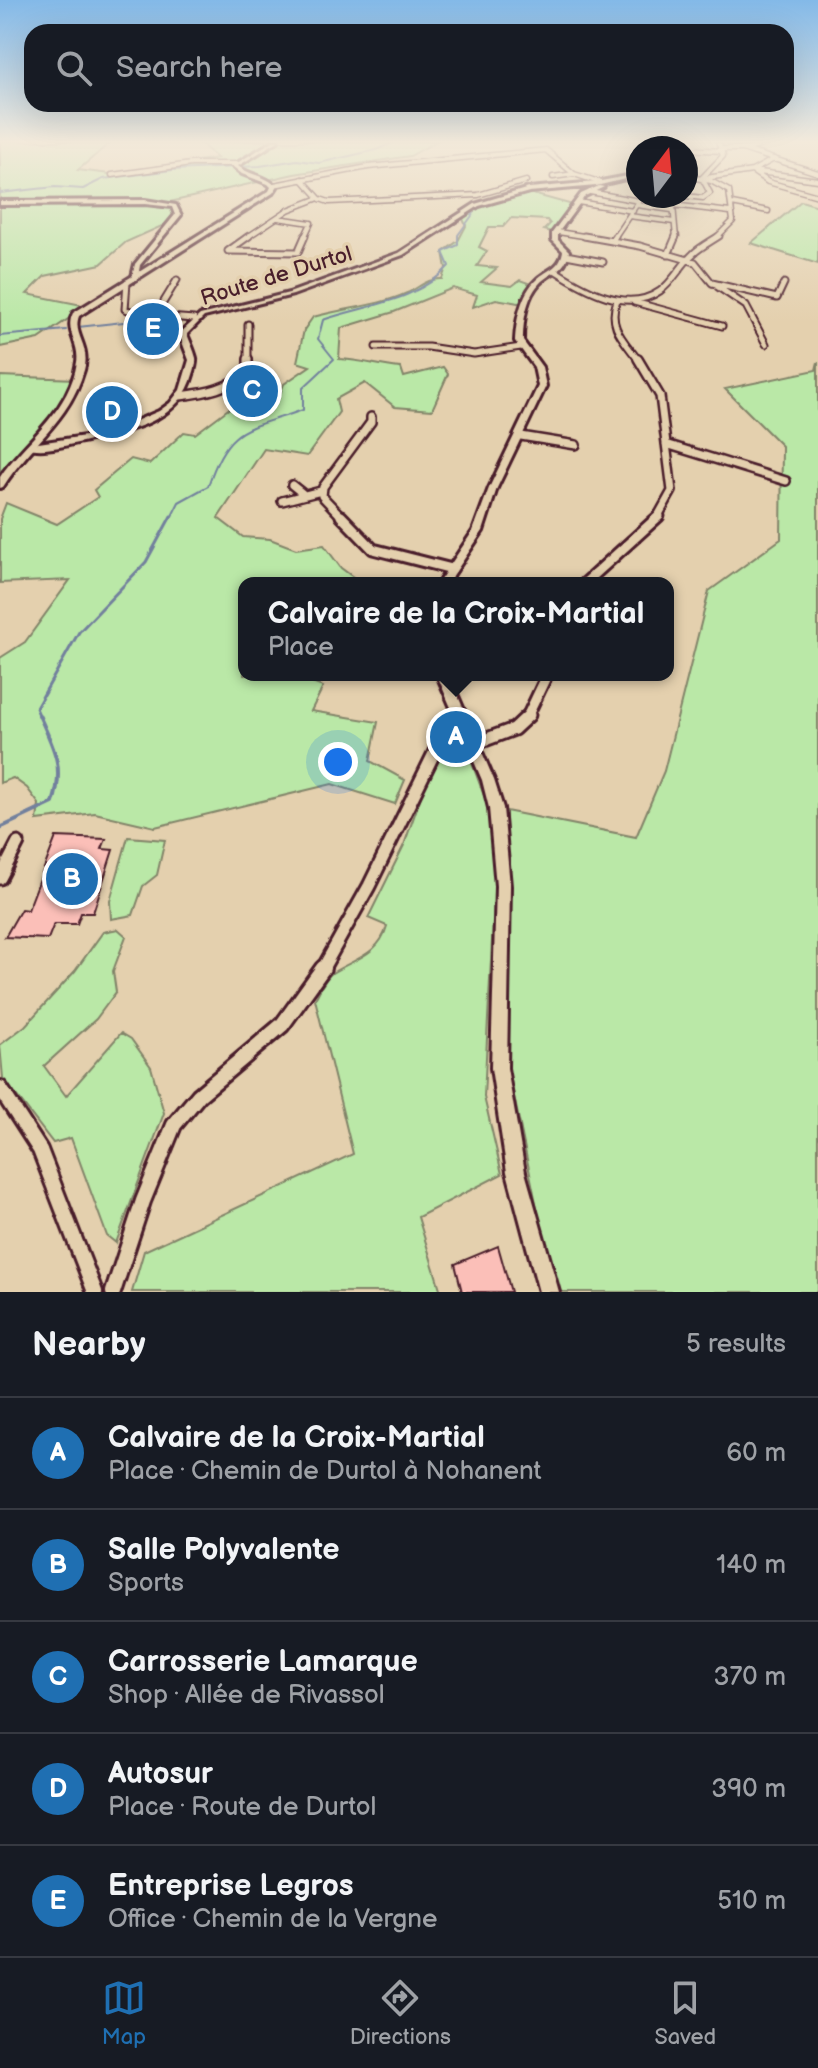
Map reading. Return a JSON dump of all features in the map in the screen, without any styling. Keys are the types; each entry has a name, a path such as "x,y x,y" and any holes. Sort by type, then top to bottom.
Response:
{"main road":[{"path":"0,485 20,458 61,414 80,368 82,349 72,328 74,319 127,282 258,201"}],"street":[{"path":"278,218 311,223 298,252 228,251 278,218 305,201"},
{"path":"474,201 477,205"},
{"name":"Route de Durtol","path":"180,396 193,360 183,334 194,319 291,294 397,255 477,205 490,201"},
{"path":"705,201 708,205 768,211"},
{"path":"556,271 579,286 617,300 651,296 662,290 686,261 728,230 733,221 731,201"},
{"path":"0,203 145,202 174,206 178,215 137,265 135,277"},
{"path":"447,577 478,531 497,479 521,436 543,381 538,367 521,347 518,336 532,289 556,271 566,255 565,249 553,237 578,202 674,222"},
{"path":"612,241 635,208"},
{"path":"668,255 676,240 673,208"},
{"path":"698,208 731,208"},
{"path":"558,232 612,241 699,263 712,283 746,306 766,344"},
{"path":"566,255 603,262"},
{"path":"155,316 177,280"},
{"path":"127,282 125,309 155,316 194,319"},
{"path":"712,283 777,298 784,283"},
{"path":"591,577 612,554 659,518 669,505 673,485 666,461 657,388 613,326 617,300"},
{"path":"627,300 722,326"},
{"path":"32,447 153,417 169,408 180,396 211,390 245,375 248,369 248,324"},
{"path":"376,347 428,347 474,354 521,347"},
{"path":"282,501 302,493 321,491 371,422 371,417"},
{"path":"521,436 576,445"},
{"path":"666,444 786,481"},
{"path":"292,485 302,493"},
{"path":"321,491 373,549 452,569"},
{"path":"445,681 492,794 502,844 498,1027 503,1098 522,1199 549,1292"},
{"path":"474,744 510,734 535,706 545,681"},
{"path":"113,1292 148,1188 174,1125 199,1095 282,1025 317,979 369,886 445,731 462,721"},
{"path":"0,878 18,843"},
{"path":"0,1088 40,1150 95,1292"}],"green space":[{"path":"0,201 173,201 165,203 179,210 173,221 126,242 101,264 45,276 27,294 87,306 39,339 0,347"},
{"path":"500,201 559,201 573,205 552,232 544,230 550,224 547,220 511,218 503,227 489,227 479,247 487,251 477,266 497,268 481,282 512,286 520,280 531,284 524,304 496,299 473,307 477,295 453,288 394,312 341,328 339,359 401,368 404,377 443,367 448,374 432,410 395,407 365,383 336,399 339,412 307,456 264,449 218,518 243,537 270,539 296,549 324,545 341,568 353,577 238,577 238,681 306,681 323,687 311,711 378,722 370,761 405,780 395,804 332,784 155,827 95,813 37,820 39,804 27,788 13,778 0,783 0,658 25,642 70,580 0,583 0,519 6,503 57,524 98,497 94,490 131,459 150,464 184,432 195,434 239,401 276,403 284,384 310,366 297,362 304,330 313,317 385,301 428,281 442,279 446,268 443,252 458,241 466,226 463,219 474,209"},
{"path":"801,201 818,206 818,264 751,243"},
{"path":"818,362 818,1292 559,1292 550,1271 509,1072 506,811 636,837 664,771 709,591 781,539 782,446 725,389 816,370"},
{"path":"0,376 76,379 60,416 0,479"},
{"path":"452,734 462,736 490,812 496,862 484,1097 502,1174 418,1217 441,1292 132,1292 144,1251 353,1154 315,999 329,975 372,950 383,936 387,926 368,918 404,845 426,782"},
{"path":"128,837 165,840 157,875 143,886 133,915 111,919 110,901"},
{"path":"118,929 126,936 113,971 116,992 96,1019 44,1066 66,1096 121,1033 131,1039 151,1067 164,1113 116,1243 107,1236 71,1138 53,1143 3,1078 0,1045 25,1026 75,971 103,932"}],"building":[{"path":"56,837 106,839 102,849 113,850 93,913 81,913 77,924 54,924 48,939 5,937 21,909 28,910"},
{"path":"498,1246 511,1292 462,1292 455,1264"}],"waterway":[{"path":"171,518 179,502 208,486 223,451 232,440 254,426 303,410 303,388 334,359 318,339 323,320 390,301 422,288 449,266 443,252 458,245 458,235 474,213"},
{"path":"78,327 151,319 172,322 175,328"},
{"path":"0,336 66,330"},
{"path":"40,717 36,708 79,632 146,562 171,516"},
{"path":"0,828 53,803 58,768 39,715"}],"place":[{"name":"Entreprise Legros","path":"153,329"},
{"name":"Carrosserie Lamarque","path":"252,391"},
{"name":"Autosur","path":"112,412"},
{"name":"Calvaire de la Croix-Martial","path":"456,737"},
{"name":"Salle Polyvalente","path":"72,879"}]}
